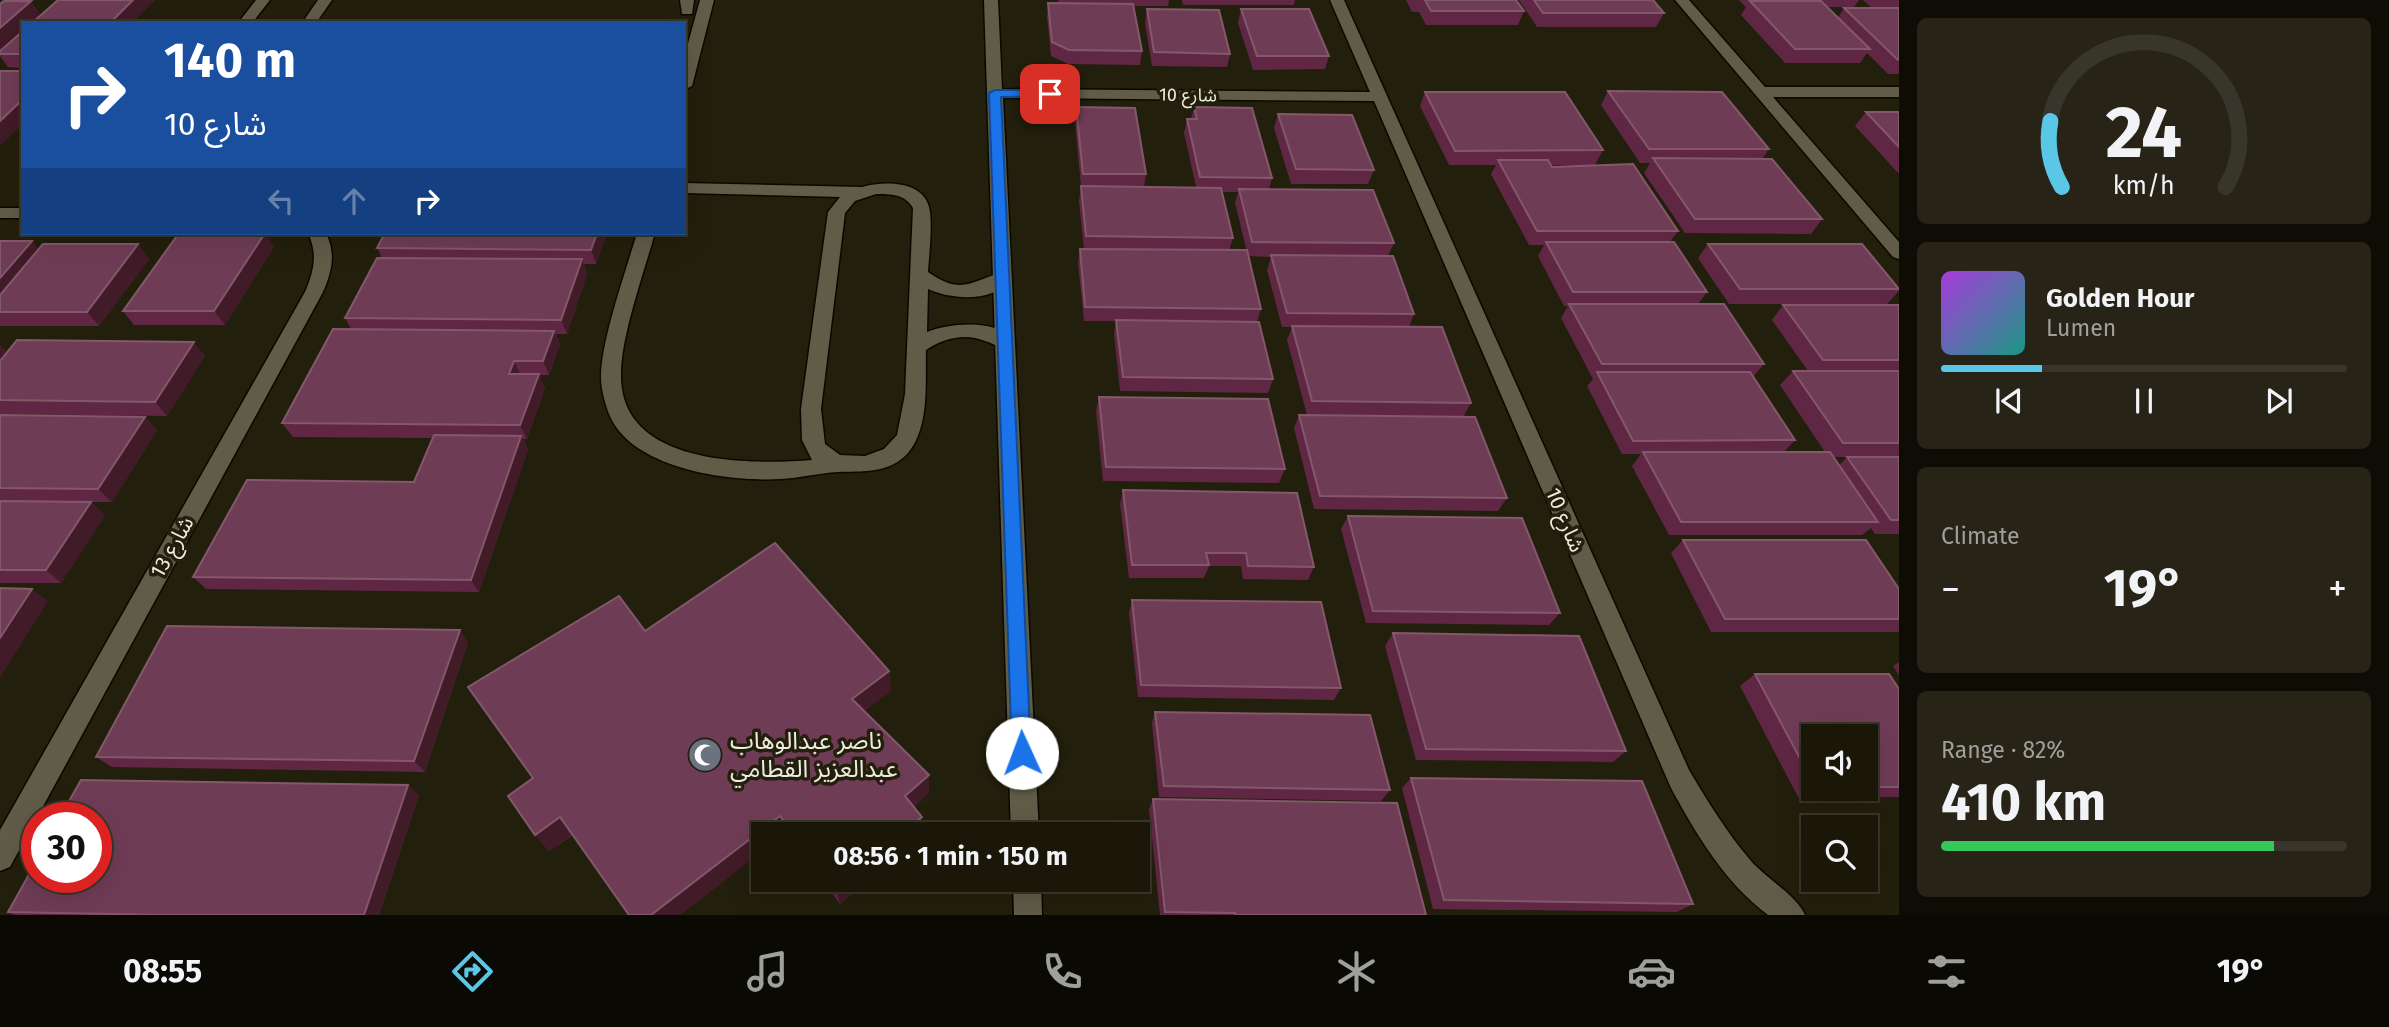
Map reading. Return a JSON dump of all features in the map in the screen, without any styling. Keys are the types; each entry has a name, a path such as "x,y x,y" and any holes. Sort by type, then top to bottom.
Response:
{"street":[{"path":"247,21 264,0"},
{"path":"310,21 325,0"},
{"path":"686,79 707,0"},
{"path":"991,0 1024,822"},
{"name":"شارع 10","path":"1338,0 1680,779 1729,856 1755,884 1791,915"},
{"path":"1682,0 1899,253"},
{"path":"1763,92 1899,92"},
{"name":"شارع 10","path":"995,93 1382,97"},
{"path":"645,235 612,361 611,384 623,423 648,443 677,459 757,471 792,471 841,463 878,462 890,458 902,449 914,410 921,276 919,202 910,194 894,189 860,192 686,188"},
{"path":"841,463 826,458 817,449 811,437 811,408 837,212 843,202 860,192"},
{"path":"0,213 21,213"},
{"name":"شارع 13","path":"0,857 314,292 323,270 325,255 318,235"},
{"path":"921,276 930,283 954,291 982,290 1003,278"},
{"path":"917,346 935,335 959,330 984,332 1005,342"},
{"path":"1027,892 1028,915"}],"building":[{"path":"58,0 133,0 112,21 34,21"},
{"path":"1425,0 1516,0 1524,11 1431,11"},
{"path":"1534,0 1653,0 1664,13 1543,13"},
{"path":"4,1 31,1 0,28 0,4"},
{"path":"1750,1 1821,1 1870,49 1795,49"},
{"path":"1048,3 1133,4 1142,51 1069,50 1052,42"},
{"path":"1844,8 1899,8 1899,60 1898,60"},
{"path":"1147,9 1219,10 1230,54 1154,52"},
{"path":"1241,9 1309,9 1329,56 1257,56"},
{"path":"21,33 21,54 0,54 0,51"},
{"path":"0,71 21,71 21,101 0,121"},
{"path":"1608,91 1722,92 1769,149 1649,149"},
{"path":"1425,92 1565,92 1603,150 1455,151"},
{"path":"1076,107 1135,108 1146,174 1083,174"},
{"path":"1194,107 1252,108 1272,178 1200,177 1187,119 1197,119"},
{"path":"1866,112 1899,112 1899,147"},
{"path":"1278,114 1352,115 1374,170 1296,169"},
{"path":"1653,158 1772,159 1822,219 1695,219"},
{"path":"1498,160 1548,160 1552,167 1633,164 1678,231 1537,231"},
{"path":"1081,186 1221,188 1233,238 1086,236"},
{"path":"1239,189 1373,190 1394,243 1252,242"},
{"path":"178,235 264,235 214,311 123,311"},
{"path":"384,235 596,235 591,250 377,248"},
{"path":"0,241 32,241 0,278"},
{"path":"1546,242 1674,242 1707,292 1573,292"},
{"path":"43,244 138,244 87,312 0,312 0,295"},
{"path":"1708,244 1862,244 1899,289 1740,289"},
{"path":"1080,249 1247,250 1261,309 1085,307"},
{"path":"1271,255 1393,256 1414,314 1287,313"},
{"path":"377,258 582,259 561,320 345,318"},
{"path":"1569,304 1724,304 1764,364 1602,364"},
{"path":"1783,305 1899,305 1899,360 1823,360"},
{"path":"1116,320 1259,322 1273,379 1123,377"},
{"path":"1292,326 1442,327 1471,403 1312,401"},
{"path":"333,329 554,331 543,361 514,361 509,374 539,374 520,425 282,423"},
{"path":"17,340 194,342 155,402 0,400 0,361"},
{"path":"1793,371 1899,371 1899,443 1843,443"},
{"path":"1597,372 1750,372 1795,440 1633,441"},
{"path":"1099,397 1268,399 1285,469 1106,467"},
{"path":"0,415 145,417 98,489 0,488"},
{"path":"1299,415 1475,417 1507,498 1320,496"},
{"path":"434,435 521,436 471,580 193,577 247,480 414,482"},
{"path":"1643,452 1830,452 1878,522 1681,522"},
{"path":"1847,457 1899,457 1899,520 1891,520"},
{"path":"1123,490 1297,493 1314,567 1248,566 1246,553 1206,553 1209,565 1132,565"},
{"path":"0,501 91,502 46,570 0,570"},
{"path":"1348,516 1522,518 1560,613 1373,611"},
{"path":"1683,540 1866,540 1899,589 1899,619 1725,619"},
{"name":"ناصر عبدالوهاب عبدالعزيز القطامي","path":"775,543 889,671 852,699 929,775 905,796 922,817 916,822 784,822 780,816 772,822 751,822 751,838 651,915 629,915 560,817 535,835 508,796 533,778 468,687 619,596 645,631"},
{"path":"0,588 32,589 0,638"},
{"path":"1132,600 1321,602 1341,688 1141,685"},
{"path":"167,626 460,630 414,761 96,757"},
{"path":"1393,633 1579,636 1626,751 1426,749"},
{"path":"1755,674 1889,674 1899,689 1899,787 1878,787 1878,724 1801,724 1801,760"},
{"path":"1155,712 1370,715 1390,790 1164,786"},
{"path":"1411,778 1642,781 1693,904 1444,900"},
{"path":"81,780 408,785 364,915 8,912 21,889 21,893 112,893 112,802 69,802"},
{"path":"1153,799 1397,803 1426,915 1236,915 1165,912"}],"place":[{"name":"ناصر عبدالوهاب عبدالعزيز القطامي","path":"705,755"}],"route":[{"path":"1022,753 995,93 1050,94"}]}
